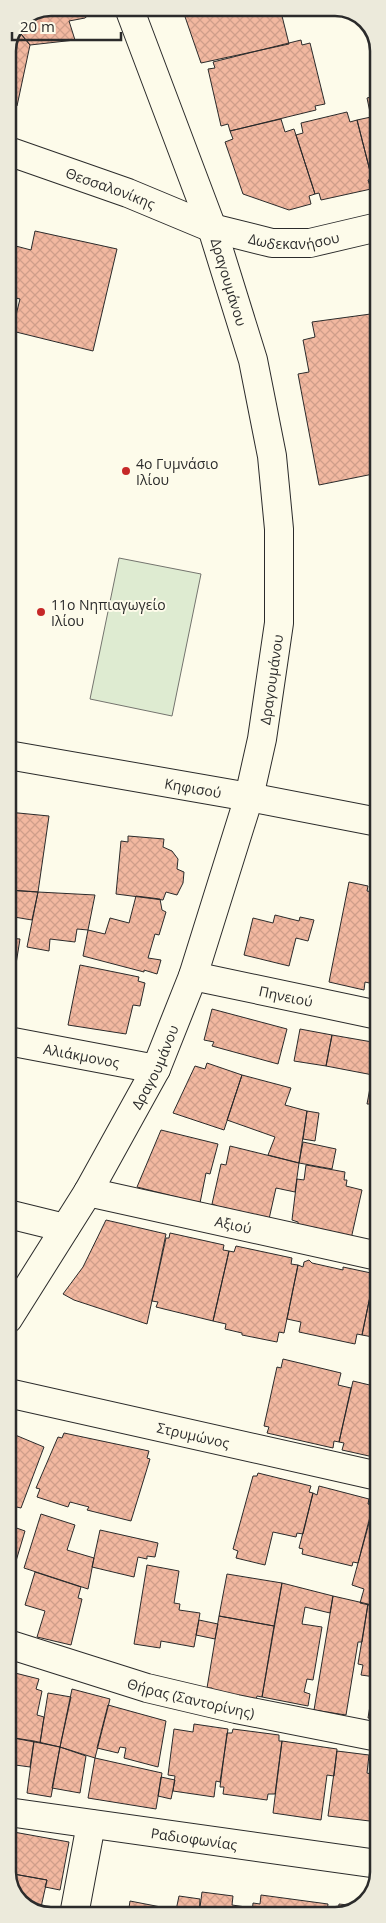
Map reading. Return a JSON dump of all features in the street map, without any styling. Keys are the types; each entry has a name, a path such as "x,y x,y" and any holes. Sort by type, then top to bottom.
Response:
{"street":[{"name":"Δραγουμάνου","path":"17,1305 88,1192 156,1069 193,976 249,797 262,739 279,623 279,529 272,456 253,360 212,228 133,16"},
{"name":"Θεσσαλονίκης","path":"16,154 128,193 212,228"},
{"name":"Δωδεκανήσου","path":"212,228 272,243 310,243 369,229"},
{"name":"Κηφισού","path":"16,756 249,797 369,820"},
{"name":"Πηνειού","path":"193,976 370,1013"},
{"name":"Αλιάκμονος","path":"17,1043 156,1069"},
{"name":"Αξιού","path":"88,1192 370,1254"},
{"path":"17,1216 65,1228"},
{"name":"Στρυμώνος","path":"17,1395 370,1474"},
{"name":"Θήρας (Σαντορίνης)","path":"17,1647 146,1688 236,1709 370,1735"},
{"name":"Ραδιοφωνίας","path":"17,1813 370,1863"},
{"path":"76,1907 91,1824"}],"green space":[{"path":"119,558 201,574 172,716 90,699"}],"building":[{"path":"52,16 87,16 69,21 75,40 30,45 21,34 32,22"},
{"path":"185,16 282,16 289,44 201,63"},
{"path":"21,34 30,45 17,106 16,52"},
{"path":"301,40 302,45 310,43 325,104 315,106 316,110 230,131 228,124 221,126 208,69 215,68 213,62"},
{"path":"347,112 350,122 357,120 369,167 369,189 321,200 319,193 315,194 296,135 303,133 301,123"},
{"path":"369,117 369,167 357,120"},
{"path":"281,119 285,132 294,129 315,194 309,196 311,204 289,210 243,194 225,142 233,139 230,131"},
{"path":"35,231 117,249 93,351 16,332 16,314 20,299 16,298 16,246 31,250"},
{"path":"369,314 369,475 319,485 298,374 309,372 303,340 315,337 312,322"},
{"path":"16,813 49,816 38,892 16,891"},
{"path":"128,836 164,839 163,847 172,851 178,859 177,869 184,872 183,883 177,895 166,892 163,900 116,894 121,841 128,842"},
{"path":"349,882 368,886 370,983 365,982 364,990 329,982"},
{"path":"16,891 38,892 32,920 16,917"},
{"path":"38,892 95,895 88,930 77,929 75,942 50,939 49,951 27,947"},
{"path":"136,896 160,899 162,910 166,912 159,935 155,934 148,958 161,960 157,974 83,956 88,930 105,934 110,918 129,923"},
{"path":"275,915 299,921 300,917 314,920 308,941 296,938 289,966 244,955 253,918 273,923"},
{"path":"16,939 20,939 16,961"},
{"path":"80,965 139,977 138,981 145,983 140,1006 133,1005 126,1034 68,1025"},
{"path":"212,1009 287,1029 278,1064 212,1046 214,1042 204,1040"},
{"path":"300,1029 332,1035 326,1066 294,1061"},
{"path":"332,1035 370,1042 370,1074 326,1066"},
{"path":"207,1063 242,1075 224,1130 173,1113 195,1066 205,1069"},
{"path":"242,1075 291,1088 285,1105 307,1111 299,1163 268,1155 275,1137 227,1120"},
{"path":"370,1090 370,1104 367,1104"},
{"path":"307,1111 319,1113 315,1141 303,1139"},
{"path":"161,1130 218,1144 210,1174 206,1173 200,1203 137,1187"},
{"path":"303,1142 336,1149 332,1169 299,1163"},
{"path":"230,1146 299,1163 295,1192 276,1188 269,1219 216,1210 217,1206 212,1204 221,1164 226,1165"},
{"path":"306,1165 345,1172 344,1180 347,1180 346,1186 362,1190 351,1239 298,1227 298,1222 292,1220 297,1179 304,1180"},
{"path":"106,1220 166,1234 147,1324 74,1300 63,1294 83,1267"},
{"path":"170,1233 224,1245 223,1250 229,1251 213,1321 156,1307 158,1302 152,1301 166,1238 169,1238"},
{"path":"236,1246 292,1258 291,1264 298,1265 284,1333 279,1332 277,1342 242,1335 242,1333 225,1329 226,1324 213,1321 229,1251 234,1252"},
{"path":"309,1260 312,1263 343,1270 343,1267 370,1273 370,1298 362,1335 357,1334 355,1344 299,1332 301,1322 287,1319 298,1265 303,1267 304,1262"},
{"path":"370,1298 370,1336 362,1335"},
{"path":"283,1359 341,1373 338,1385 351,1388 339,1442 334,1441 333,1448 267,1433 269,1427 264,1426 277,1367 281,1368"},
{"path":"353,1381 370,1385 370,1456 342,1450 344,1443 339,1442"},
{"path":"64,1433 149,1451 147,1458 150,1459 131,1521 87,1510 89,1507 70,1502 68,1507 37,1497 40,1489 36,1488 58,1437 62,1438"},
{"path":"17,1436 44,1447 21,1508 17,1507"},
{"path":"258,1473 311,1486 309,1492 313,1493 303,1534 297,1533 296,1537 273,1532 265,1565 236,1558 238,1551 233,1549 253,1476 257,1476"},
{"path":"319,1486 369,1499 370,1517 358,1563 353,1562 352,1566 302,1554 303,1549 299,1548 313,1493 317,1495"},
{"path":"41,1514 75,1525 67,1550 94,1558 88,1589 24,1568"},
{"path":"370,1523 370,1605 360,1603 364,1589 352,1585"},
{"path":"17,1528 25,1531 17,1558"},
{"path":"100,1530 158,1543 155,1557 147,1556 147,1559 138,1557 134,1577 92,1567"},
{"path":"147,1565 179,1571 174,1603 180,1604 179,1610 200,1613 194,1647 161,1641 160,1648 134,1644"},
{"path":"35,1572 81,1587 78,1598 82,1599 71,1645 37,1637 45,1611 25,1605"},
{"path":"227,1574 282,1583 274,1626 219,1616"},
{"path":"282,1583 333,1596 330,1613 305,1607 302,1624 322,1627 313,1680 307,1679 304,1692 310,1694 308,1706 262,1697"},
{"path":"333,1596 368,1604 362,1642 358,1642 346,1715 314,1710"},
{"path":"368,1604 370,1605 370,1676 361,1675 363,1665 358,1664"},
{"path":"219,1616 274,1626 262,1697 257,1696 256,1700 211,1692 212,1688 207,1688"},
{"path":"199,1620 218,1624 215,1639 196,1635"},
{"path":"17,1673 39,1679 36,1689 42,1691 37,1715 44,1717 40,1743 17,1739"},
{"path":"72,1689 110,1699 95,1758 60,1747"},
{"path":"48,1693 71,1697 60,1747 40,1743"},
{"path":"108,1705 166,1721 158,1767 124,1758 126,1748 120,1747 118,1753 97,1748"},
{"path":"194,1724 228,1729 220,1782 216,1781 214,1797 173,1791 175,1776 168,1775 174,1729 193,1732"},
{"path":"233,1729 279,1735 279,1741 282,1741 275,1794 268,1794 267,1800 223,1794 224,1787 220,1787 227,1733 232,1733"},
{"path":"17,1738 34,1741 30,1767 17,1765"},
{"path":"34,1741 60,1747 51,1797 27,1793"},
{"path":"282,1741 337,1749 334,1776 327,1775 321,1820 273,1813"},
{"path":"60,1747 86,1756 80,1793 52,1788"},
{"path":"337,1751 369,1755 367,1773 370,1774 370,1821 328,1816"},
{"path":"95,1758 162,1773 156,1809 88,1798"},
{"path":"161,1777 175,1780 171,1799 158,1796"},
{"path":"17,1833 69,1842 60,1890 45,1887 47,1880 17,1875"},
{"path":"17,1875 47,1880 41,1906 28,1898 24,1893 18,1883"},
{"path":"202,1892 233,1896 232,1905 241,1906 200,1906"},
{"path":"261,1895 328,1904 328,1906 253,1906 253,1903 260,1904"},
{"path":"179,1896 200,1899 200,1906 177,1907"},
{"path":"130,1901 159,1907 129,1907"}],"place":[{"name":"4ο Γυμνάσιο Ιλίου","path":"126,471"},
{"name":"11ο Νηπιαγωγείο Ιλίου","path":"41,612"}]}
